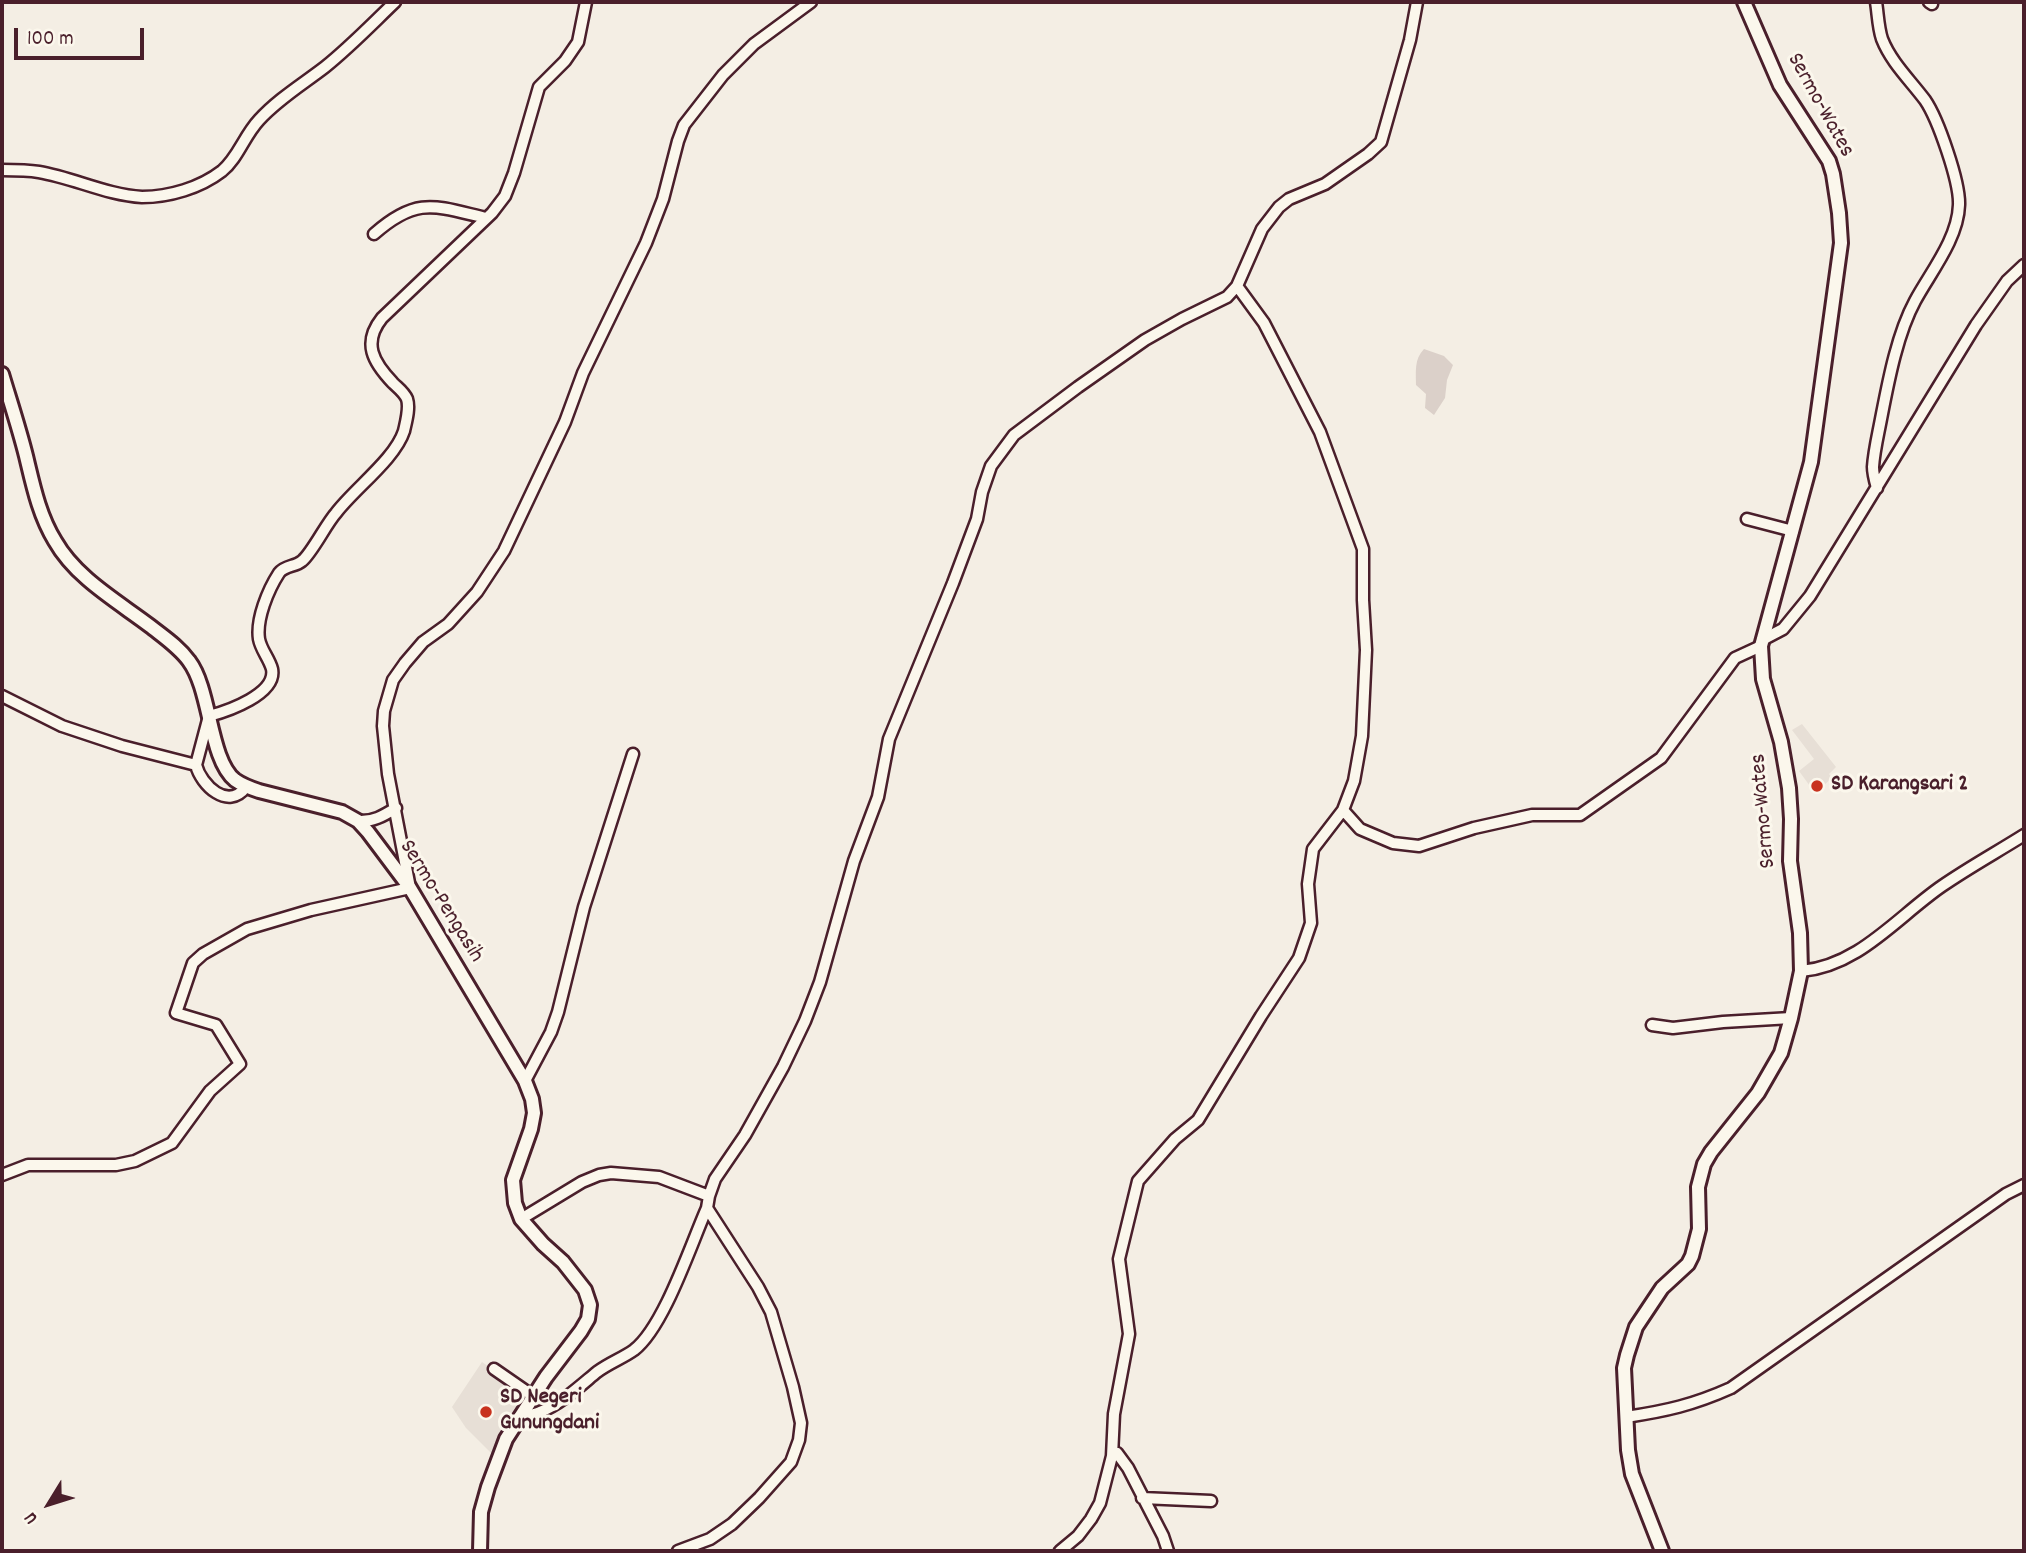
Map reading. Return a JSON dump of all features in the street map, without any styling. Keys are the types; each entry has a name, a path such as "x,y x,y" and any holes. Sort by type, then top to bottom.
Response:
{"main road":[{"name":"Sermo-Wates","path":"1662,1551 1632,1475 1628,1450 1624,1368 1636,1327 1655,1297 1672,1277 1688,1264 1692,1256 1699,1229 1698,1187 1704,1164 1758,1093 1781,1053 1801,971 1800,933 1790,861 1791,819 1788,788 1781,742 1763,679 1762,643 1811,462 1841,243 1839,213 1829,162 1780,85 1744,2"},
{"path":"2,374 39,507 55,541 69,561 95,585 178,648 191,663 200,681 220,757 233,779 246,787"},
{"name":"Sermo-Pengasih","path":"246,787 327,807 358,821 410,888 525,1081 532,1099 534,1113 531,1129 513,1180 516,1203 521,1219 563,1262 585,1290 590,1304 588,1318 581,1331 533,1396 506,1439 481,1512 480,1551"}],"street":[{"path":"2,170 39,172 119,194 142,197 166,195 190,188 222,171 233,160 249,131 272,107 351,46 395,2"},
{"path":"246,787 236,795 227,796 218,794 202,779 196,765 209,716 258,695 270,684 272,670 259,638 269,594 280,572 303,561 336,512 400,440 406,418 407,400 378,366 372,353 373,329 505,196 539,87 565,61 578,42 586,2"},
{"path":"2,1175 28,1165 116,1166 135,1161 172,1143 210,1091 240,1064 216,1025 176,1013 193,963 203,954 247,929 311,910 410,888 388,774 383,726 384,711 393,680 423,642 448,624 477,592 504,551 565,422 583,373 646,243 663,199 684,125 723,75 754,44 811,2"},
{"path":"519,1417 540,1412 580,1386 600,1369 633,1351 654,1327 670,1297 707,1208 715,1179 745,1135 805,1021 820,982 854,861 877,797 889,739 953,583 976,519 991,466 1014,436 1078,387 1145,340 1227,297 1237,286 1262,229 1279,207 1289,199 1325,184 1381,142 1410,40 1417,2"},
{"path":"1876,2 1881,37 1897,65 1932,111 1959,197 1955,225 1940,261 1913,303 1898,348 1886,393 1873,470 1877,488"},
{"path":"374,234 412,208 426,206 450,209 485,218"},
{"path":"1343,810 1360,829 1393,843 1419,846 1474,828 1532,816 1580,815 1661,758 1735,658 1783,629 1810,596 1976,325 2007,281 2024,265"},
{"path":"1060,1551 1078,1536 1100,1503 1112,1456 1114,1414 1129,1334 1119,1259 1138,1181 1175,1139 1198,1120 1299,958 1311,923 1308,884 1313,849 1343,810 1354,781 1362,736 1366,650 1363,549 1321,432 1264,323 1237,286"},
{"path":"1747,519 1793,531"},
{"path":"2,696 62,726 122,746 196,765"},
{"path":"525,1081 551,1032 558,1012 584,907 633,754"},
{"path":"358,821 369,821 396,808"},
{"path":"1801,971 1825,967 1867,945 1941,887 2024,835"},
{"path":"1652,1025 1673,1028 1791,1018"},
{"path":"521,1219 598,1175 659,1177 709,1196"},
{"path":"1626,1417 1669,1411 1705,1400 1731,1388 2006,1194 2024,1185"},
{"path":"678,1551 710,1539 732,1524 759,1498 791,1462 799,1440 801,1423 771,1312 707,1208"},
{"path":"494,1369 533,1396"},
{"path":"1112,1456 1117,1453 1121,1457 1163,1536 1168,1551"},
{"path":"1142,1498 1211,1501"}],"shaded area":[{"path":"1424,349 1444,356 1453,365 1447,380 1445,398 1434,415 1425,408 1426,394 1416,385 1417,361"},
{"path":"1802,724 1836,767 1829,774 1832,778 1815,793 1799,771 1814,759 1792,730"},
{"name":"SD Negeri Gunungdani","path":"482,1362 528,1394 495,1457 466,1428 452,1407"}],"place":[{"name":"SD Karangsari 2","path":"1817,786"},
{"name":"SD Negeri Gunungdani","path":"486,1412"}]}
